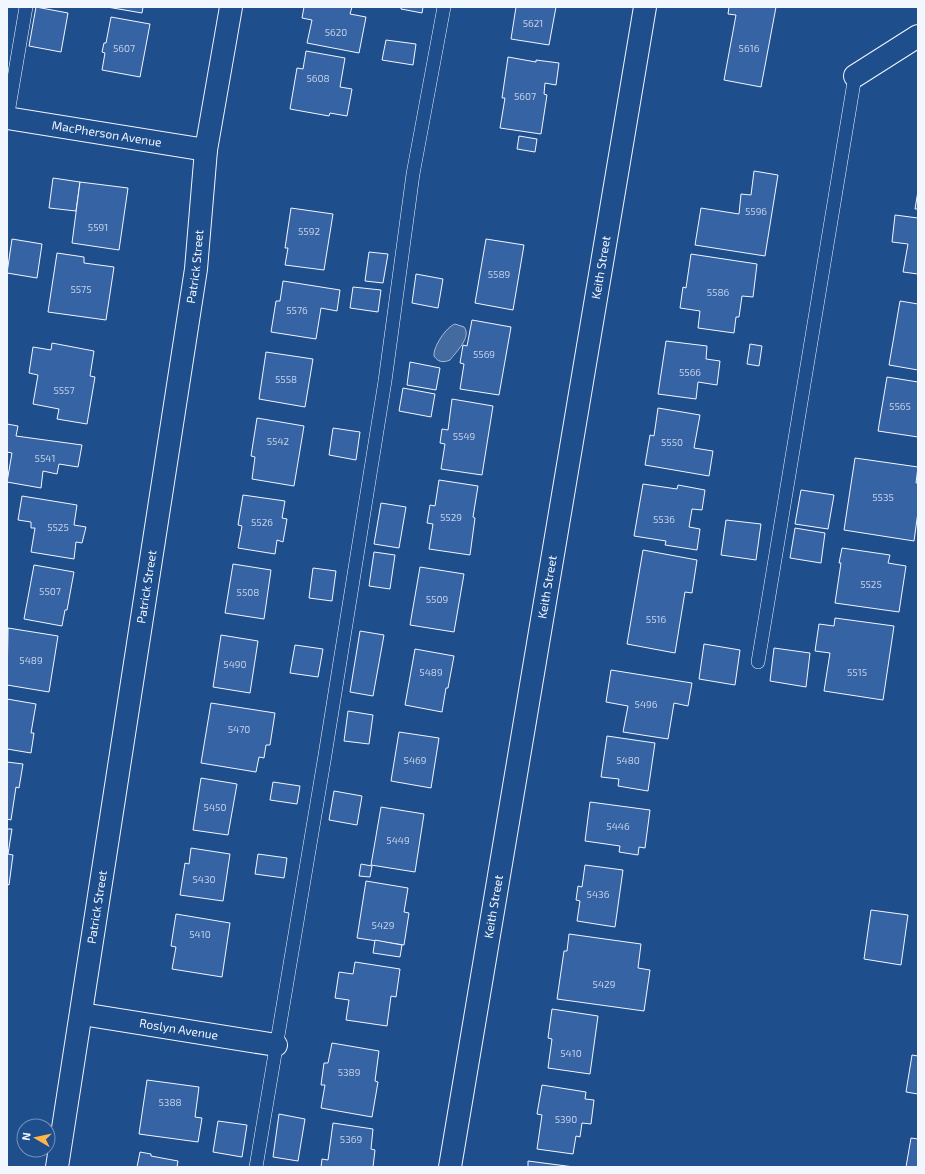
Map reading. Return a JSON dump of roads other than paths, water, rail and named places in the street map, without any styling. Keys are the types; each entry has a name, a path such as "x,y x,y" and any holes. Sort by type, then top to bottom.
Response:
{"street":[{"name":"Patrick Street","path":"57,1167 82,1014 196,269 206,150 231,7"},
{"name":"Keith Street","path":"450,1167 645,7"},
{"path":"855,76 918,36"},
{"name":"MacPherson Avenue","path":"7,118 206,150"},
{"name":"Roslyn Avenue","path":"82,1014 276,1045"}],"lane":[{"path":"7,118 26,7"},
{"path":"256,1167 325,755 385,382 413,174 444,7"},
{"path":"758,662 855,76"}],"water":[{"path":"455,324 464,327 466,331 465,340 450,360 443,362 439,361 434,356 434,352 444,333"}]}
